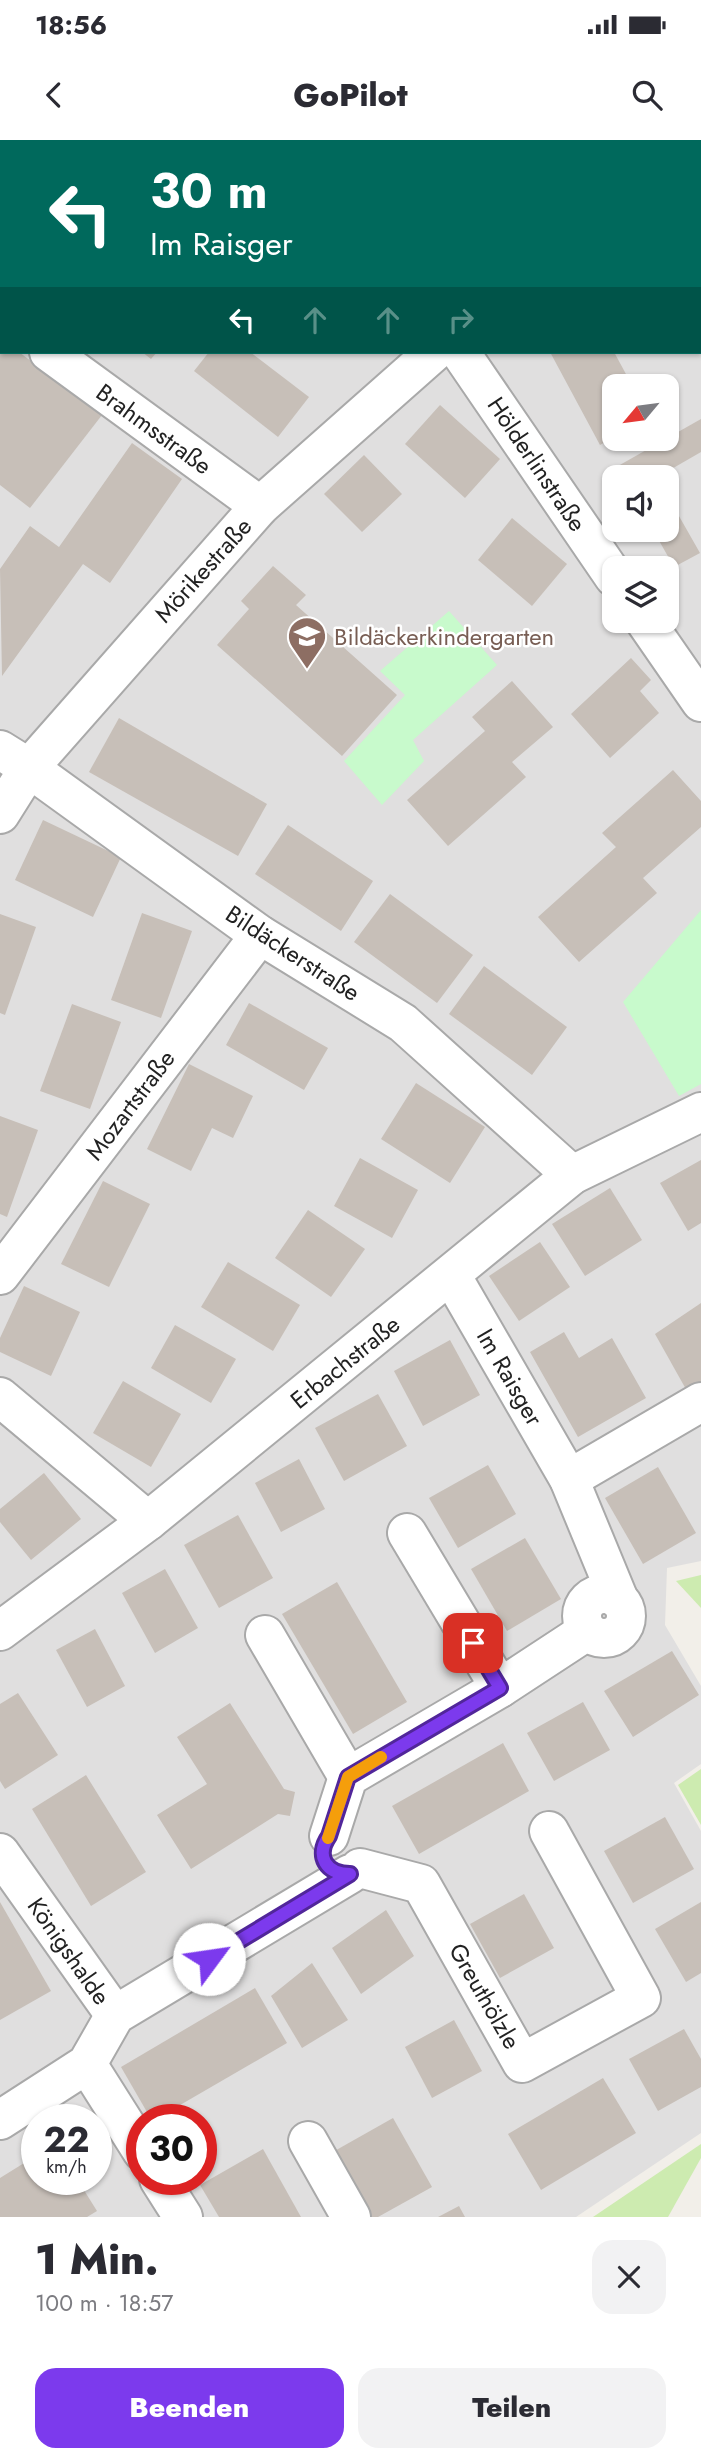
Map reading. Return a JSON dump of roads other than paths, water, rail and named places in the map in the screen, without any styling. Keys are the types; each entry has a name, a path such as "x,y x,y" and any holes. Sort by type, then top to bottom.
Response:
{"street":[{"name":"Brahmsstraße","path":"52,354 260,506"},
{"name":"Mörikestraße","path":"0,814 15,759 260,506 432,354"},
{"name":"Hölderlinstraße","path":"461,354 602,559"},
{"path":"653,633 701,702"},
{"name":"Bildäckerstraße","path":"15,759 260,935 403,1023 572,1175"},
{"name":"Mozartstraße","path":"0,1275 260,935"},
{"name":"Erbachstraße","path":"0,1631 148,1521 572,1175 701,1112"},
{"name":"Im Raisger","path":"348,1777 500,1688 587,1631 599,1637 609,1637 619,1631 625,1621 625,1611 569,1479 451,1275"},
{"path":"0,1397 148,1521"},
{"path":"569,1479 701,1402"},
{"path":"407,1533 500,1688"},
{"path":"0,2120 87,2064 115,2015 355,1871 366,1858 360,1837 350,1831 340,1831 329,1836 348,1777 265,1635"},
{"name":"Greuthölzle","path":"355,1871 421,1884 522,2063 641,1998 549,1831"},
{"name":"Königshalde","path":"0,1853 115,2015"},
{"path":"87,2064 126,2126"},
{"path":"308,2141 351,2217"},
{"path":"169,2195 183,2217"}],"place":[{"name":"Bildäckerkindergarten","path":"307,670"}]}
